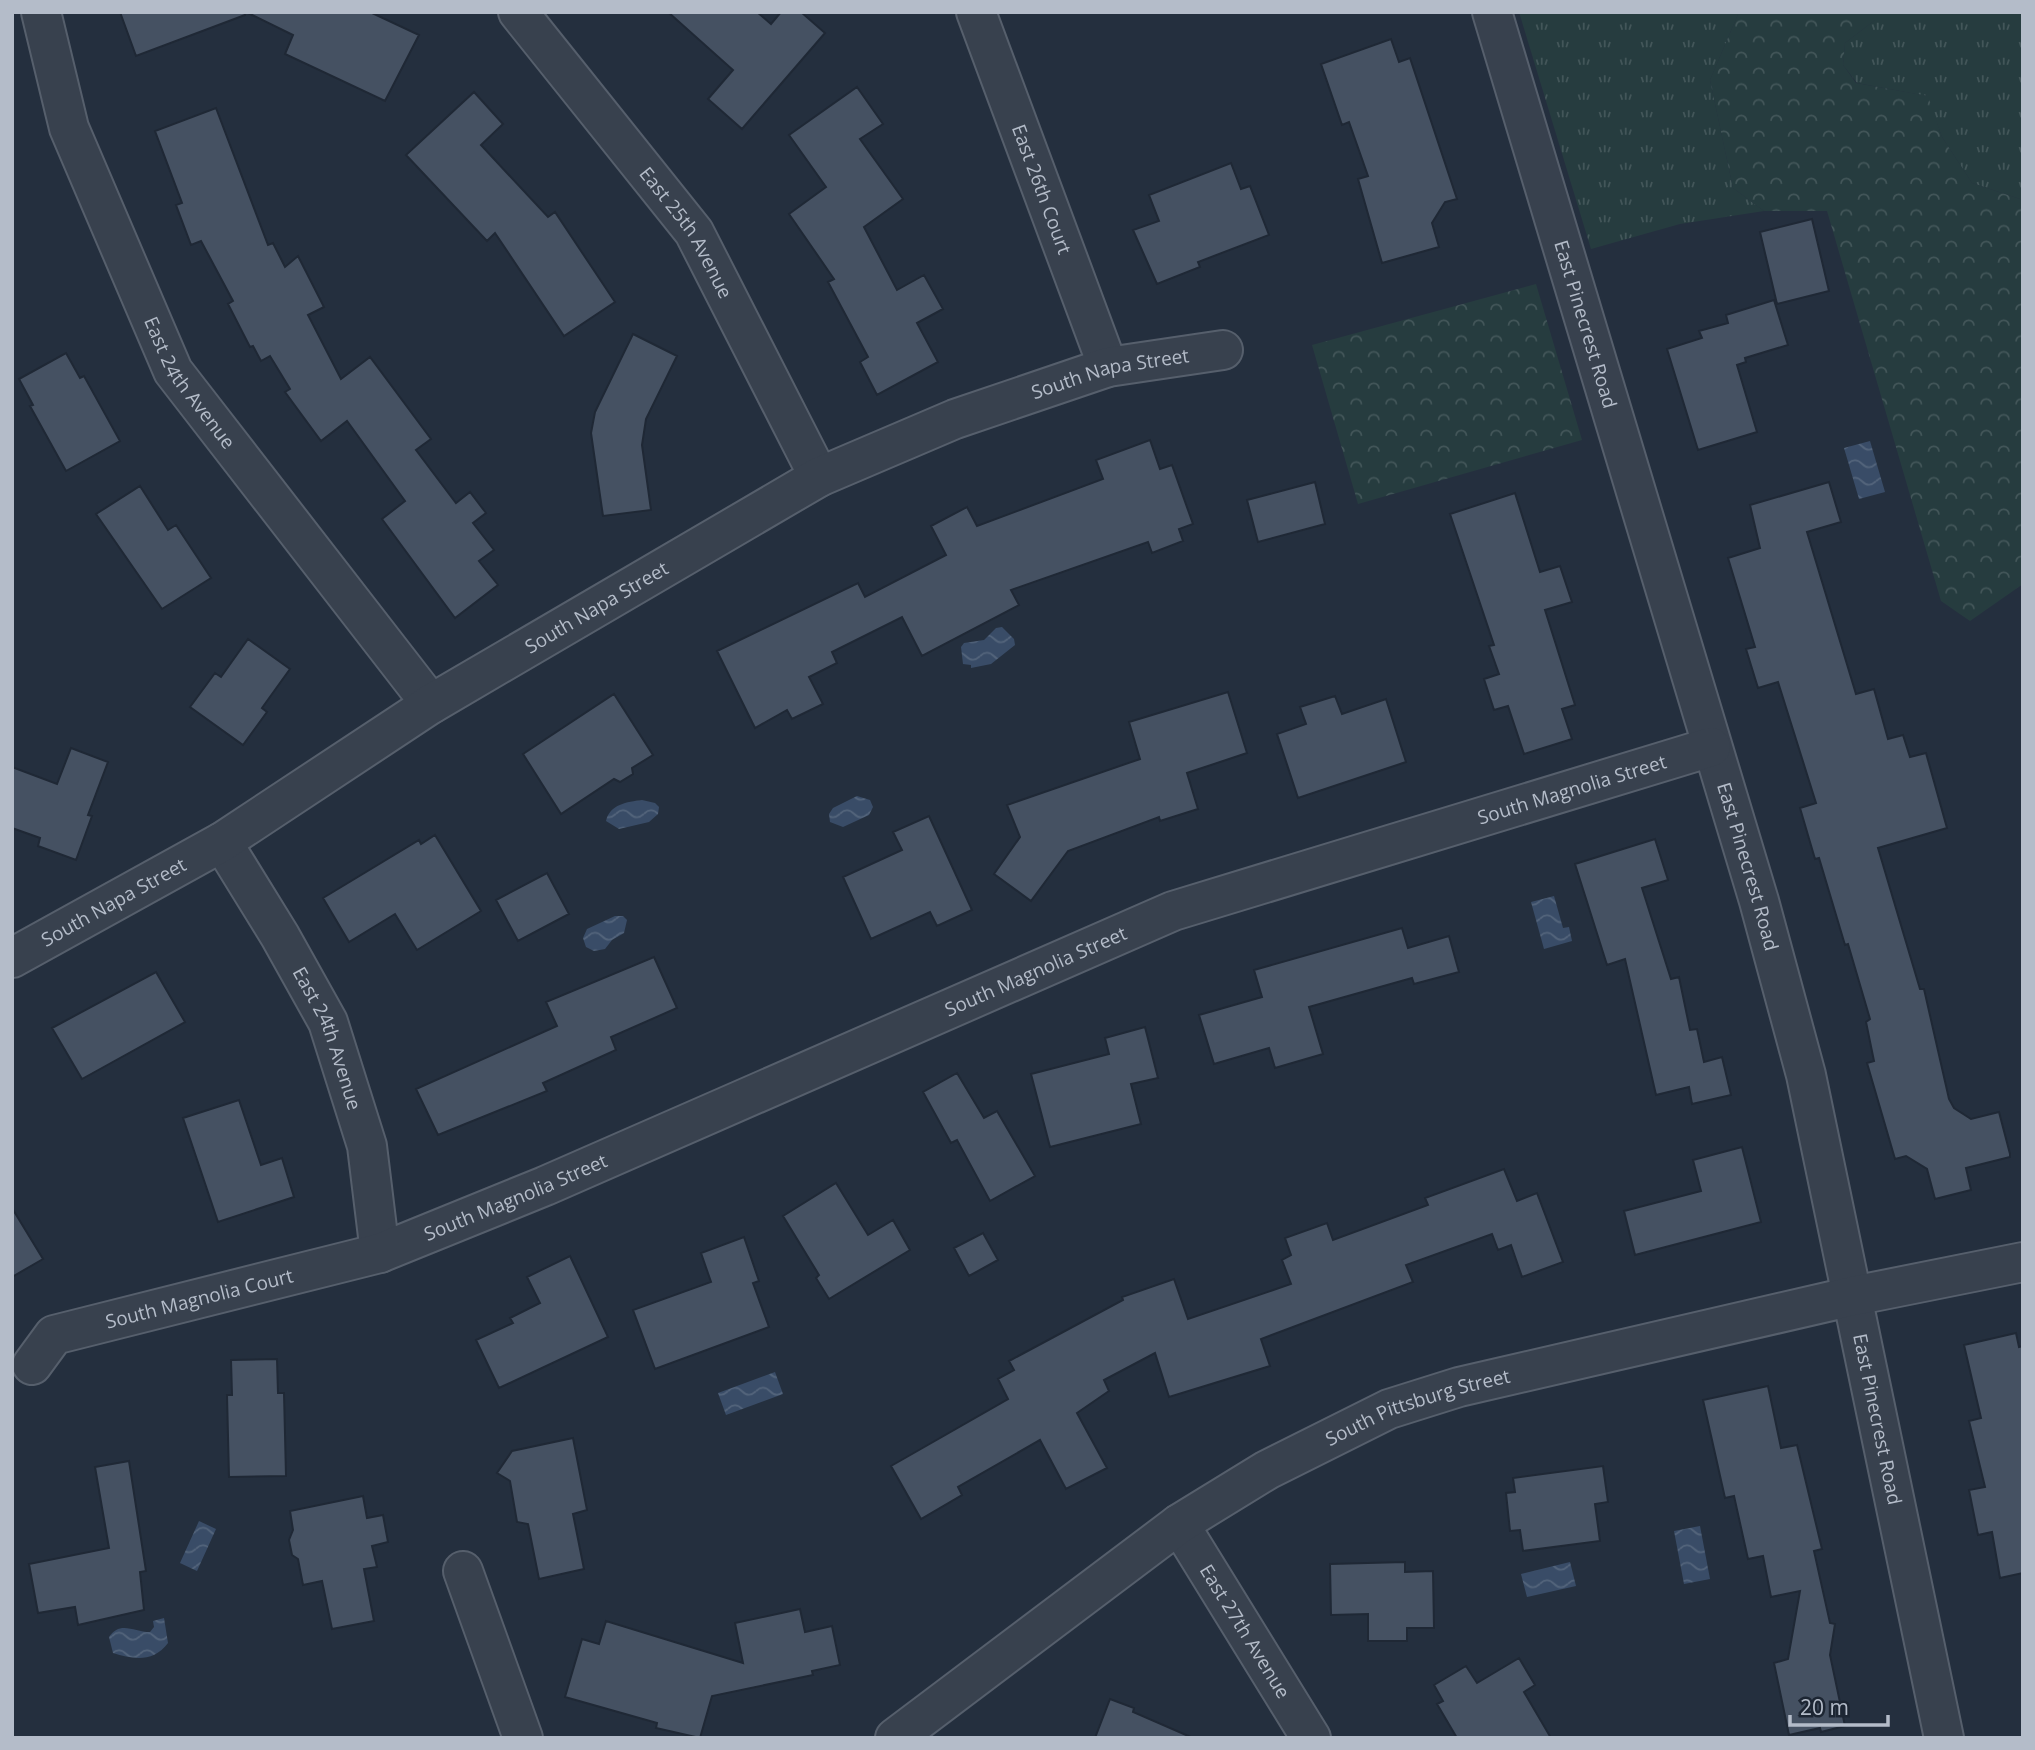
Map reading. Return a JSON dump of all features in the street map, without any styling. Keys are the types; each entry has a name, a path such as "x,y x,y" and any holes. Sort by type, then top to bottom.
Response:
{"street":[{"name":"East 24th Avenue","path":"41,12 69,128 173,371 431,704"},
{"name":"East 25th Avenue","path":"518,12 694,232 819,477"},
{"name":"East 26th Court","path":"976,12 1108,367"},
{"name":"East Pinecrest Road","path":"1492,12 1759,901 1806,1074 1944,1738"},
{"name":"South Napa Street","path":"12,958 222,842 431,704 819,477 956,419 1108,367 1223,350"},
{"name":"South Magnolia Street","path":"380,1253 545,1186 1173,911 1711,747"},
{"name":"East 24th Avenue","path":"222,842 281,936 328,1022 367,1146 380,1253"},
{"name":"South Magnolia Court","path":"32,1365 54,1335 380,1253"},
{"name":"South Pittsburg Street","path":"895,1738 1179,1524 1267,1470 1389,1409 1459,1387 1853,1296 2023,1262"},
{"name":"East 27th Avenue","path":"1179,1524 1311,1738"},
{"path":"463,1572 523,1738"}],"green space":[{"path":"1519,12 1739,12 1710,80 1733,188 1764,211 1680,224 1591,249"},
{"path":"1739,12 1875,12 1875,20 1845,43 1843,65 1856,83 1928,96 1942,137 1972,183 2023,200 2023,584 1970,621 1941,601 1827,211 1764,211 1733,188 1710,80"},
{"path":"1875,12 2023,12 2023,200 1972,183 1942,137 1927,96 1857,83 1843,65 1845,43 1875,20"},
{"path":"1536,284 1582,440 1358,504 1312,345"}],"water":[{"path":"1870,441 1885,492 1859,499 1844,448"},
{"path":"1002,627 1014,639 1015,645 991,664 971,668 971,665 963,664 961,647 964,643 984,640 996,628"},
{"path":"857,796 870,800 873,807 869,815 843,827 830,822 829,814 833,808"},
{"path":"642,800 655,803 659,807 658,814 649,822 619,829 606,821 615,807"},
{"path":"1554,896 1563,928 1569,927 1572,941 1544,949 1531,902"},
{"path":"615,916 623,916 627,920 624,933 612,940 605,949 594,951 586,947 583,938 587,929"},
{"path":"775,1372 783,1394 726,1415 718,1393"},
{"path":"199,1521 216,1529 197,1571 180,1563"},
{"path":"1700,1526 1710,1579 1684,1584 1674,1531"},
{"path":"1570,1562 1576,1586 1527,1597 1521,1574"},
{"path":"164,1618 168,1643 156,1654 136,1658 113,1653 109,1637 113,1632 128,1628 150,1632 154,1627 153,1621"}],"building":[{"path":"120,12 245,12 245,15 136,56"},
{"path":"246,12 370,12 419,35 385,101 285,54 293,35"},
{"path":"668,12 757,12 771,24 781,12 801,12 825,33 742,129 708,99 733,70"},
{"path":"1391,39 1399,62 1410,58 1457,199 1445,202 1432,223 1439,247 1382,263 1358,179 1368,176 1349,122 1342,125 1321,64"},
{"path":"857,87 883,124 860,139 903,199 864,227 897,290 924,275 943,309 917,323 938,362 877,395 860,362 868,357 828,282 834,279 789,214 826,187 789,135"},
{"path":"474,92 503,124 481,145 548,217 555,212 615,302 564,336 495,233 487,241 406,155"},
{"path":"216,108 268,245 273,243 285,267 298,256 324,307 308,315 341,379 370,357 431,439 416,450 456,503 470,492 486,513 473,523 494,550 479,561 498,585 455,618 382,519 405,501 347,421 321,441 285,392 290,389 270,356 261,361 253,346 250,347 228,304 233,301 201,241 191,245 176,205 182,203 155,131"},
{"path":"1231,163 1241,189 1250,186 1269,235 1198,262 1200,267 1157,284 1133,230 1159,221 1149,195"},
{"path":"1812,219 1829,291 1777,304 1760,232"},
{"path":"1774,300 1788,345 1745,358 1746,362 1737,365 1757,432 1698,450 1667,349 1702,338 1699,331 1728,323 1726,315"},
{"path":"633,334 677,356 646,419 642,445 651,510 603,516 591,433 595,412"},
{"path":"66,353 80,378 84,376 120,441 66,471 30,406 33,405 19,379"},
{"path":"1150,440 1160,469 1172,465 1193,524 1179,529 1183,541 1152,553 1148,542 1011,590 1019,605 922,656 902,617 832,652 837,663 809,677 823,704 792,719 787,710 755,728 717,651 858,583 865,597 946,555 931,526 967,507 977,526 1103,479 1096,460"},
{"path":"1315,482 1325,524 1258,542 1247,500"},
{"path":"1829,482 1841,522 1807,532 1856,694 1874,689 1888,739 1903,735 1910,757 1926,753 1947,828 1878,848 1920,989 1924,989 1949,1099 1954,1108 1971,1119 1999,1112 2010,1154 2010,1157 1966,1168 1971,1190 1935,1199 1927,1169 1906,1156 1895,1159 1867,1063 1874,1061 1866,1022 1870,1019 1848,944 1845,945 1819,858 1815,859 1800,808 1816,803 1778,682 1758,688 1746,649 1755,647 1728,558 1760,548 1750,505"},
{"path":"140,486 168,530 176,525 211,578 162,609 96,514"},
{"path":"1515,493 1540,572 1560,566 1572,602 1545,610 1575,705 1562,709 1572,739 1524,754 1508,706 1494,710 1484,679 1499,674 1489,646 1494,645 1450,514"},
{"path":"248,639 290,669 262,708 267,712 243,745 190,707 215,673 221,677"},
{"path":"1228,692 1247,753 1187,773 1198,809 1160,821 1159,817 1068,851 1031,901 994,874 1020,837 1007,805 1140,759 1129,722"},
{"path":"614,694 653,755 632,768 633,774 620,782 614,779 561,814 523,754"},
{"path":"1335,696 1342,714 1386,699 1406,762 1298,798 1277,734 1306,724 1300,707"},
{"path":"71,748 108,762 88,815 92,816 76,860 38,846 40,838 12,828 12,767 57,784"},
{"path":"929,816 972,910 937,926 930,912 871,939 843,877 902,850 893,832"},
{"path":"435,835 481,911 417,950 395,914 349,942 323,898 419,840 421,844"},
{"path":"1655,839 1668,880 1642,888 1671,979 1679,977 1690,1030 1697,1029 1704,1062 1722,1057 1731,1095 1692,1104 1689,1087 1656,1095 1625,959 1607,965 1575,864"},
{"path":"547,873 569,914 518,941 496,900"},
{"path":"1402,928 1408,948 1449,936 1459,972 1414,984 1412,978 1309,1007 1323,1054 1275,1068 1269,1048 1214,1064 1199,1015 1262,997 1254,970"},
{"path":"654,957 677,1008 611,1037 616,1050 543,1083 547,1091 438,1135 416,1089 557,1026 546,1002"},
{"path":"156,972 185,1022 82,1079 52,1028"},
{"path":"1145,1027 1158,1078 1131,1084 1141,1124 1050,1147 1031,1074 1109,1054 1105,1038"},
{"path":"957,1073 984,1118 997,1111 1035,1176 990,1201 957,1140 951,1143 923,1092"},
{"path":"239,1100 261,1165 282,1158 294,1197 218,1222 183,1118"},
{"path":"1742,1147 1761,1222 1635,1255 1624,1211 1701,1191 1693,1160"},
{"path":"1504,1169 1517,1201 1537,1193 1563,1262 1522,1277 1511,1245 1498,1250 1492,1234 1406,1265 1413,1282 1261,1339 1270,1366 1169,1397 1155,1353 1104,1380 1109,1391 1077,1413 1107,1468 1066,1489 1040,1440 958,1487 962,1495 921,1519 891,1466 1008,1399 998,1379 1014,1370 1009,1361 1123,1300 1122,1297 1174,1279 1188,1319 1291,1284 1282,1260 1291,1255 1285,1238 1327,1223 1333,1240 1428,1205 1425,1198"},
{"path":"836,1183 868,1235 893,1220 910,1250 829,1299 816,1278 819,1275 783,1216"},
{"path":"12,1208 43,1259 12,1277"},
{"path":"983,1233 998,1260 969,1276 954,1248"},
{"path":"744,1237 759,1281 753,1283 769,1327 655,1369 633,1310 711,1282 701,1253"},
{"path":"570,1256 608,1337 499,1388 476,1340 513,1323 510,1318 540,1303 527,1277"},
{"path":"2016,1333 2019,1347 2023,1346 2023,1573 2000,1578 1992,1532 1978,1535 1969,1490 1985,1487 1969,1421 1981,1418 1964,1345"},
{"path":"277,1359 278,1393 284,1393 286,1476 229,1477 227,1395 232,1395 231,1360"},
{"path":"1768,1386 1781,1448 1797,1445 1822,1549 1814,1551 1830,1623 1835,1624 1830,1655 1845,1726 1821,1732 1820,1728 1789,1735 1774,1663 1788,1659 1800,1591 1771,1597 1763,1556 1748,1559 1734,1496 1725,1498 1703,1400"},
{"path":"573,1438 587,1510 573,1514 584,1569 539,1579 528,1524 517,1522 510,1481 497,1473 512,1451"},
{"path":"129,1461 146,1571 140,1572 144,1610 78,1625 75,1607 38,1613 29,1564 109,1548 95,1467"},
{"path":"1603,1466 1608,1502 1595,1504 1600,1541 1523,1551 1520,1530 1510,1531 1506,1493 1515,1492 1513,1478"},
{"path":"363,1496 367,1518 383,1515 388,1542 372,1546 377,1567 364,1569 374,1621 332,1629 322,1581 303,1585 298,1559 292,1555 289,1540 293,1530 290,1511"},
{"path":"1405,1562 1405,1572 1433,1571 1434,1628 1407,1628 1407,1641 1368,1641 1368,1614 1331,1615 1330,1564"},
{"path":"800,1609 805,1632 832,1626 840,1665 812,1671 813,1675 712,1696 700,1738 656,1728 657,1723 565,1697 582,1639 599,1644 606,1621 743,1663 735,1623"},
{"path":"1519,1658 1535,1685 1524,1692 1551,1738 1457,1738 1437,1704 1443,1701 1434,1685 1466,1666 1477,1683"},
{"path":"1110,1699 1134,1708 1133,1712 1193,1738 1095,1738"}]}
